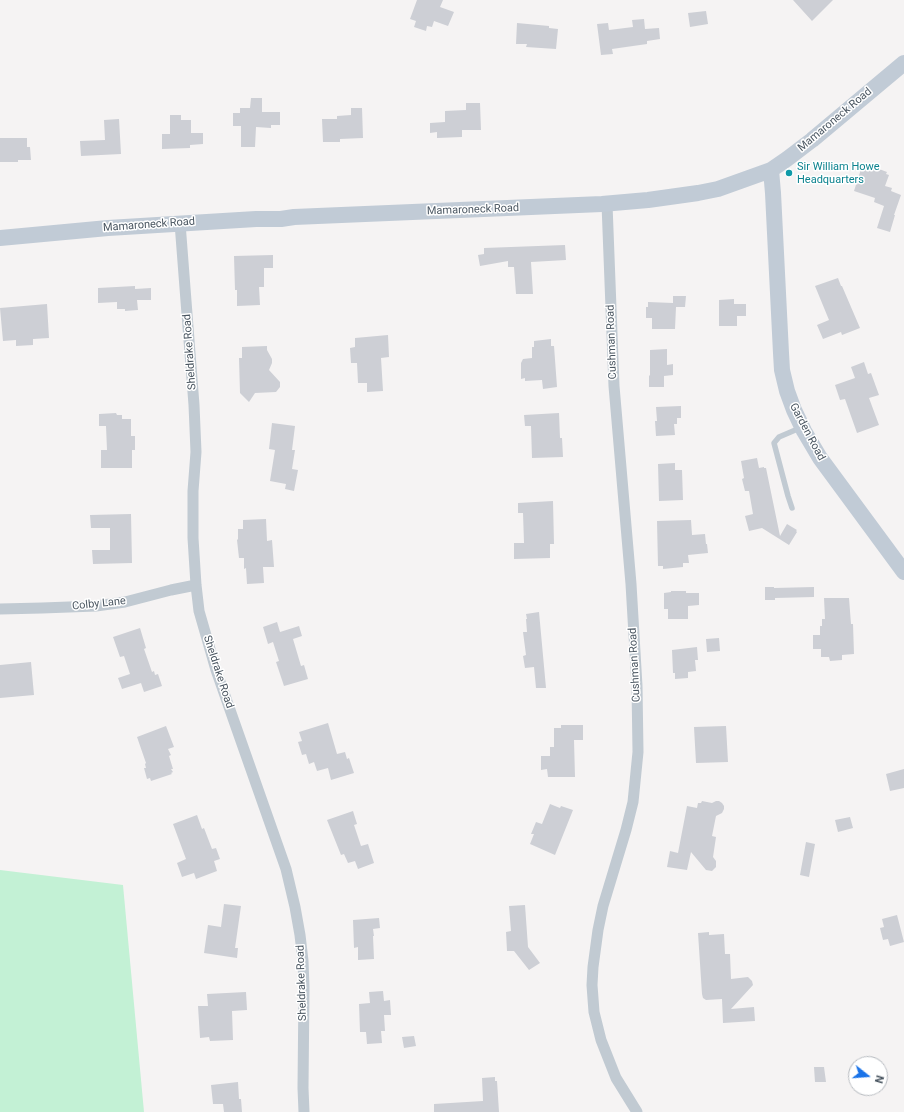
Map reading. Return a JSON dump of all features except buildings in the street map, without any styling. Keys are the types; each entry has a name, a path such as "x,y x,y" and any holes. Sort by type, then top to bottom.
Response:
{"street":[{"name":"Mamaroneck Road","path":"0,238 180,223 607,204 698,194 718,189 771,170 812,140 904,63"},
{"name":"Garden Road","path":"771,170 782,370 787,391 802,427 820,458 904,572"},
{"name":"Cushman Road","path":"607,204 614,386 631,584 637,686 638,752 633,802 603,906 598,930 592,985 594,1012 601,1040 616,1078 637,1112"},
{"name":"Sheldrake Road","path":"180,223 194,405 196,452 193,490 193,538 196,585 200,611 216,670 286,869 300,935 303,967 304,1112"},
{"name":"Colby Lane","path":"0,609 96,606 125,602 196,585"}],"lane":[{"path":"792,508 774,443 779,437 802,427"}],"green space":[{"path":"0,870 123,885 144,1112 0,1112"}],"place":[{"name":"Sir William Howe Headquarters","path":"789,173"}]}
